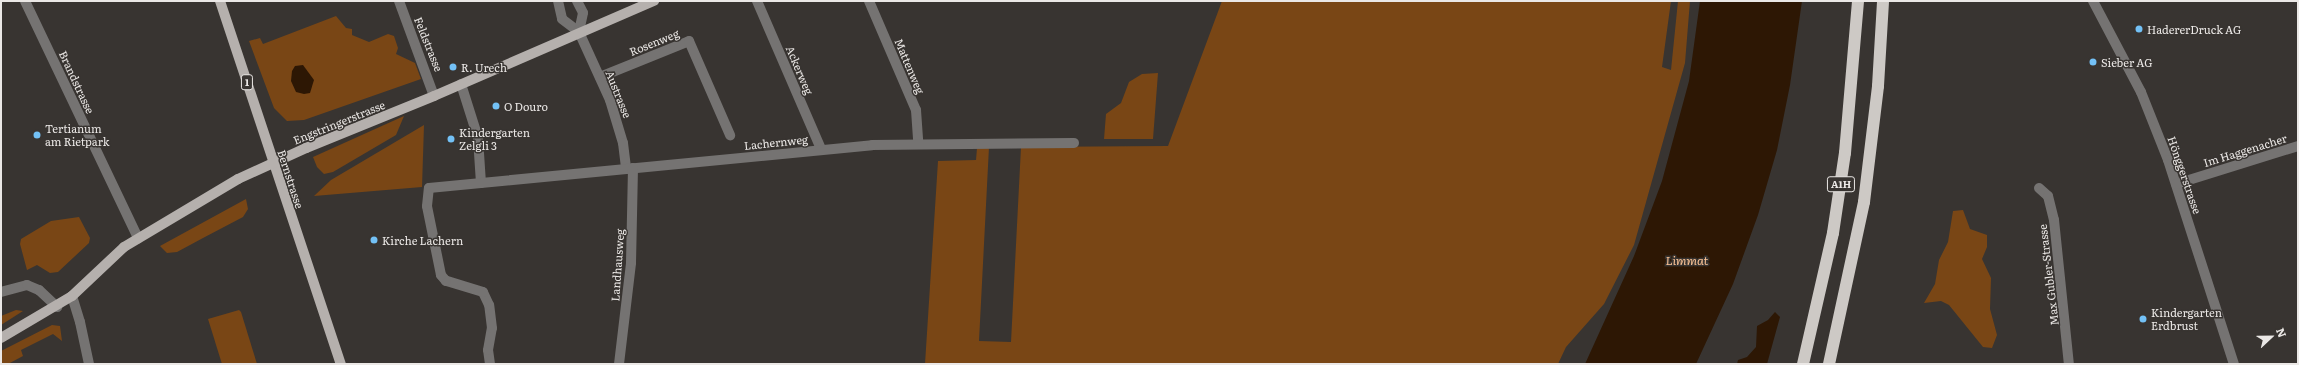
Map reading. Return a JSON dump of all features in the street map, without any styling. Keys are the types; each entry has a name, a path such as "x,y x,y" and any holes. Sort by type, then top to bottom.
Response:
{"highway":[{"name":"A1H","path":"1803,364 1833,233 1852,88 1858,1"},
{"name":"A1H","path":"1829,364 1864,202 1878,86 1883,1"}],"main road":[{"name":"Bernstrasse","path":"220,1 341,364"},
{"name":"Engstringerstrasse","path":"1,338 72,296 119,252 138,238 238,179 654,1"}],"street":[{"name":"Brandstrasse","path":"25,1 138,238"},
{"name":"Feldstrasse","path":"399,1 434,96"},
{"path":"558,1 562,19 579,32 583,13 577,1"},
{"name":"Ackerweg","path":"757,1 821,149"},
{"name":"Mattenweg","path":"869,1 916,110 918,142"},
{"name":"Hönggerstrasse","path":"2093,1 2141,92 2176,184 2234,364"},
{"name":"Austrasse","path":"579,32 618,121 629,169"},
{"name":"Rosenweg","path":"600,77 689,41 730,135"},
{"path":"461,84 478,138 481,183"},
{"name":"Lachernweg","path":"490,364 488,350 492,328 488,304 483,292 446,281 441,275 427,206 429,188 821,149 918,142 1074,143"},
{"name":"Im Haggenacher","path":"2176,184 2298,146"},
{"name":"Landhausweg","path":"619,364 631,263 629,169"},
{"name":"Max Gubler-Strasse","path":"2040,188 2048,196 2054,220 2069,364"},
{"path":"1,292 27,285 39,290 57,306"},
{"path":"72,296 80,322 89,364"}],"shaded area":[{"path":"1222,1 1671,1 1662,67 1671,70 1678,1 1690,1 1685,63 1634,245 1604,304 1566,347 1558,364 925,364 938,161 976,160 977,148 989,147 979,341 1011,342 1021,147 1168,146"},
{"path":"336,16 346,28 352,29 352,35 369,42 388,34 394,36 398,48 396,54 415,63 421,79 304,120 287,121 274,108 249,41 260,38 263,44"},
{"path":"1158,73 1153,139 1104,139 1106,114 1121,103 1129,82 1142,74"},
{"path":"404,116 396,135 333,172 324,174 317,167 313,157"},
{"path":"424,125 422,187 314,196 331,180"},
{"path":"246,199 248,209 243,217 177,252 167,253 160,246"},
{"path":"1963,210 1970,229 1987,235 1987,247 1982,259 1991,278 1990,309 1997,335 1992,348 1983,347 1949,305 1941,301 1924,303 1935,284 1939,260 1948,242 1953,211"},
{"path":"79,217 90,238 89,243 58,272 50,273 37,265 27,270 20,244 21,239 51,221"},
{"path":"16,310 23,311 1,325 1,316"},
{"path":"239,310 241,312 257,364 222,364 208,319"},
{"path":"52,325 60,326 62,341 53,334 21,350 23,356 8,364 1,364 1,351"}],"water":[{"name":"Limmat","path":"1700,1 1802,1 1790,85 1777,150 1758,215 1733,284 1696,364 1585,364 1634,256 1662,181 1689,81"},
{"path":"303,65 314,80 310,93 304,94 296,92 291,81 292,71 295,66"},
{"path":"1775,312 1780,317 1767,364 1737,364 1738,360 1747,357 1756,347 1757,326 1768,320"}],"place":[{"name":"HadererDruck AG","path":"2139,29"},
{"name":"Sieber AG","path":"2093,62"},
{"name":"R. Urech","path":"453,67"},
{"name":"O Douro","path":"496,106"},
{"name":"Tertianum am Rietpark","path":"37,135"},
{"name":"Kindergarten Zelgli 3","path":"451,139"},
{"name":"Kirche Lachern","path":"374,240"},
{"name":"Kindergarten Erdbrust","path":"2143,319"}]}
